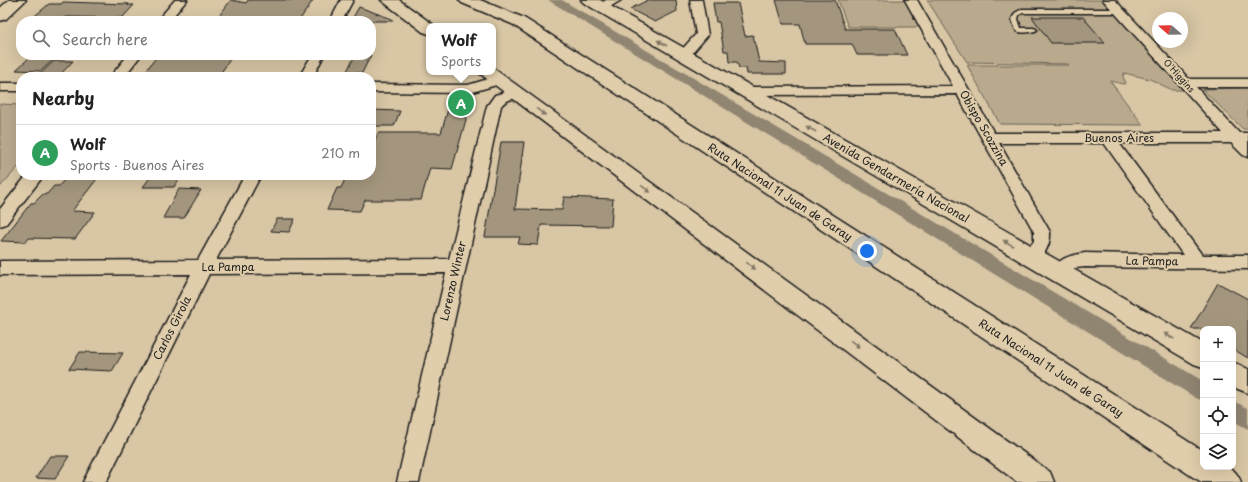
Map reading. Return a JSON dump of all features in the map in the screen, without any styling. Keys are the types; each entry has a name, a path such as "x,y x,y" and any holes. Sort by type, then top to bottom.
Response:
{"main road":[{"path":"0,16 18,0"},
{"path":"389,0 426,27"},
{"name":"Ruta Nacional 11 Juan de Garay","path":"467,0 518,21"},
{"name":"Ruta Nacional 11 Juan de Garay","path":"495,0 518,21 1200,465"},
{"name":"Avenida Gendarmería Nacional","path":"601,2 684,55 1200,354"},
{"path":"500,81 1040,482"},
{"path":"1236,375 1248,382"},
{"name":"Ruta Nacional 11 Juan de Garay","path":"1208,470 1227,482"}],"street":[{"path":"167,16 180,0"},
{"path":"339,16 347,0"},
{"path":"684,55 702,35 696,0"},
{"name":"Obispo Scozzina","path":"911,0 1042,232 1042,242 1031,256"},
{"name":"O'Higgins","path":"1109,0 1185,83 1241,138 1248,152"},
{"path":"120,72 131,60"},
{"path":"309,72 315,60"},
{"path":"376,88 469,89 500,81"},
{"name":"Lorenzo Winter","path":"408,482 456,266 494,106 500,98 500,81"},
{"path":"1185,83 1248,83"},
{"path":"0,87 16,87"},
{"path":"746,91 962,90"},
{"name":"Buenos Aires","path":"990,138 1241,138"},
{"path":"1108,138 1198,262"},
{"path":"0,220 32,180"},
{"name":"Carlos Girola","path":"94,482 203,268 250,180"},
{"name":"La Pampa","path":"1060,273 1070,262 1085,260 1248,262"},
{"name":"La Pampa","path":"0,268 456,266"}],"lane":[{"path":"1034,30 1019,30 1015,19 1017,14 1022,10 1119,11"}],"shaded area":[{"path":"838,0 905,0 919,27 848,27"},
{"path":"927,0 1103,0 1185,90 1172,90 1150,79 1124,73 1123,77 1126,83 1123,84 1110,81 1143,125 1000,124 967,65 1069,65 967,62"},
{"path":"1248,88 1248,129 1243,129 1202,89"},
{"path":"0,104 16,105 16,169 0,187"}],"building":[{"path":"231,0 246,3 248,0 313,0 302,16 219,16"},
{"path":"648,0 676,0 677,11 655,22 630,9"},
{"path":"776,0 835,0 845,29 895,29 907,55 857,55 852,44 805,44 800,24 783,24"},
{"path":"63,2 134,5 124,16 35,16 49,4 61,4"},
{"path":"713,3 738,3 745,36 753,35 759,62 786,63 786,74 747,74 746,68 739,68 737,62 729,62 728,51 724,51 719,22 716,22"},
{"path":"359,7 392,19 392,21 376,21 376,16 354,16"},
{"path":"1032,17 1083,17 1105,43 1051,43"},
{"path":"27,60 53,60 41,71 16,70"},
{"path":"154,60 230,60 221,72 145,72"},
{"path":"352,60 368,60 362,72 346,72"},
{"path":"54,61 73,61 63,72 42,72"},
{"path":"452,96 464,96 471,102 452,169 430,168 421,200 365,200 360,211 327,210 337,188 341,188 345,180 376,180 376,138 378,133 441,133"},
{"path":"376,110 400,111 394,126 376,126"},
{"path":"501,142 524,142 515,209 562,210 564,197 613,199 611,226 541,225 538,245 518,244 520,237 485,237"},
{"path":"64,180 96,180 72,211 95,212 75,239 29,238 26,242 1,241 31,203 34,203 43,194 47,194 54,186 59,186"},
{"path":"148,180 179,180 174,187 143,187"},
{"path":"179,189 201,190 184,218 163,218"},
{"path":"277,219 295,219 289,232 271,231"},
{"path":"1218,283 1248,299 1248,358 1236,351 1236,326 1200,326 1200,329 1191,329"},
{"path":"80,352 123,353 112,371 69,369"},
{"path":"50,456 69,456 55,479 36,478"}],"waterway":[{"path":"554,0 708,91 1200,390"},
{"path":"1236,412 1248,419"}],"place":[{"name":"Wolf","path":"461,103"}]}
